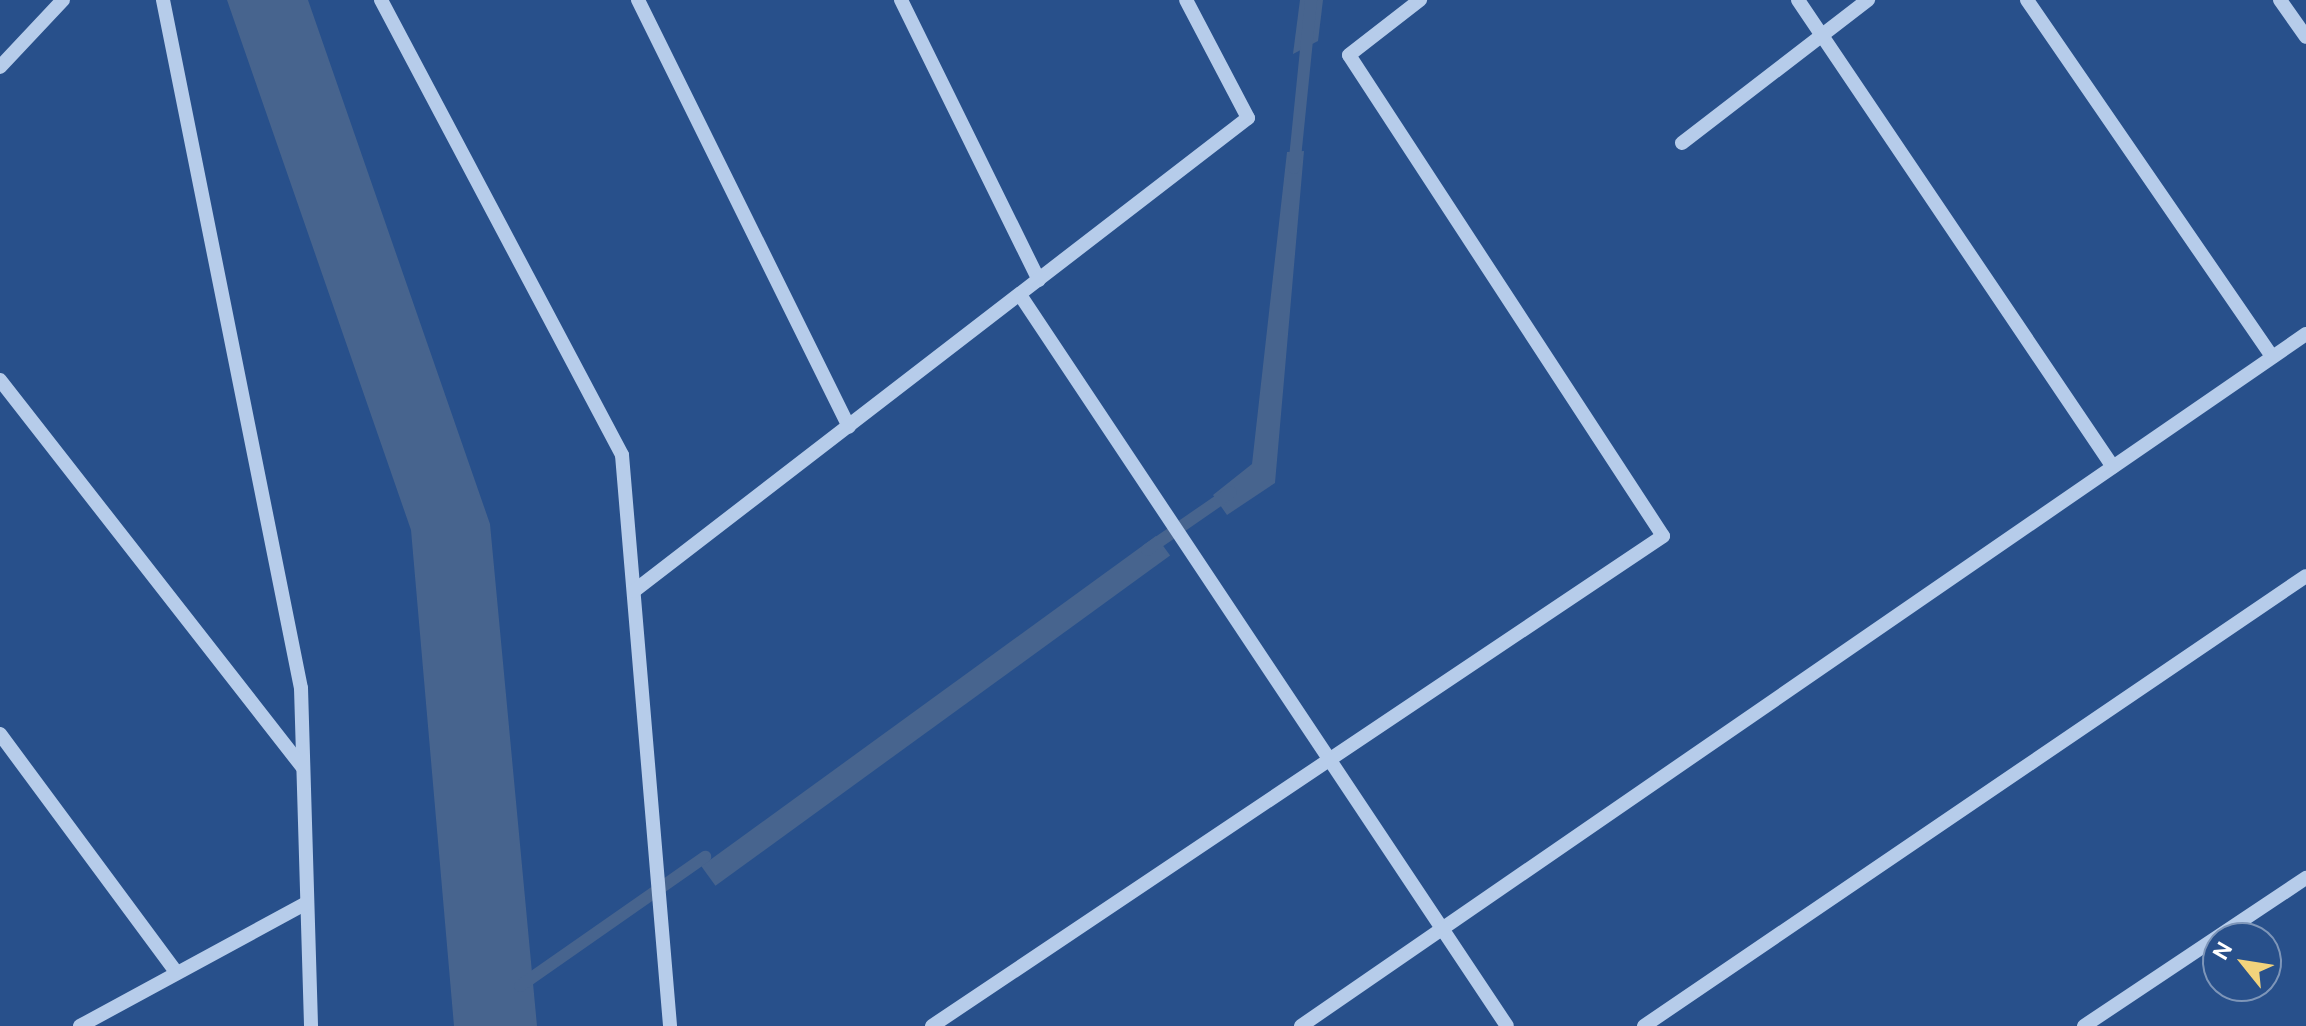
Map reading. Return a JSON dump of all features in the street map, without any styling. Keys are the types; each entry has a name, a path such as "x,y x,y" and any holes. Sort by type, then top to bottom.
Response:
{"street":[{"path":"0,67 63,0"},
{"path":"163,0 301,688 311,1026"},
{"path":"381,0 622,455 670,1026"},
{"path":"638,0 849,427"},
{"path":"901,0 1039,280"},
{"path":"634,591 1248,118 1186,0"},
{"path":"932,1026 1663,536 1349,55 1420,0"},
{"path":"1798,0 2113,467"},
{"path":"1682,143 1868,0"},
{"path":"2027,0 2272,357"},
{"path":"2280,0 2306,37"},
{"path":"1020,295 1507,1026"},
{"path":"1301,1026 2306,334"},
{"path":"0,380 303,768"},
{"path":"1644,1026 2306,576"},
{"path":"0,734 177,973"},
{"path":"2084,1026 2306,878"},
{"path":"80,1026 307,903"}],"water":[{"path":"227,0 308,0 490,524 537,1026 454,1026 411,530"},
{"path":"1300,0 1323,0 1318,41 1293,54"},
{"path":"1304,151 1275,483 1227,515 1213,495 1252,464 1287,152"},
{"path":"1156,536 1170,555 715,886 701,866"}],"waterway":[{"path":"1294,168 1311,0"},
{"path":"1147,550 1231,492"},
{"path":"520,986 705,857"}]}
